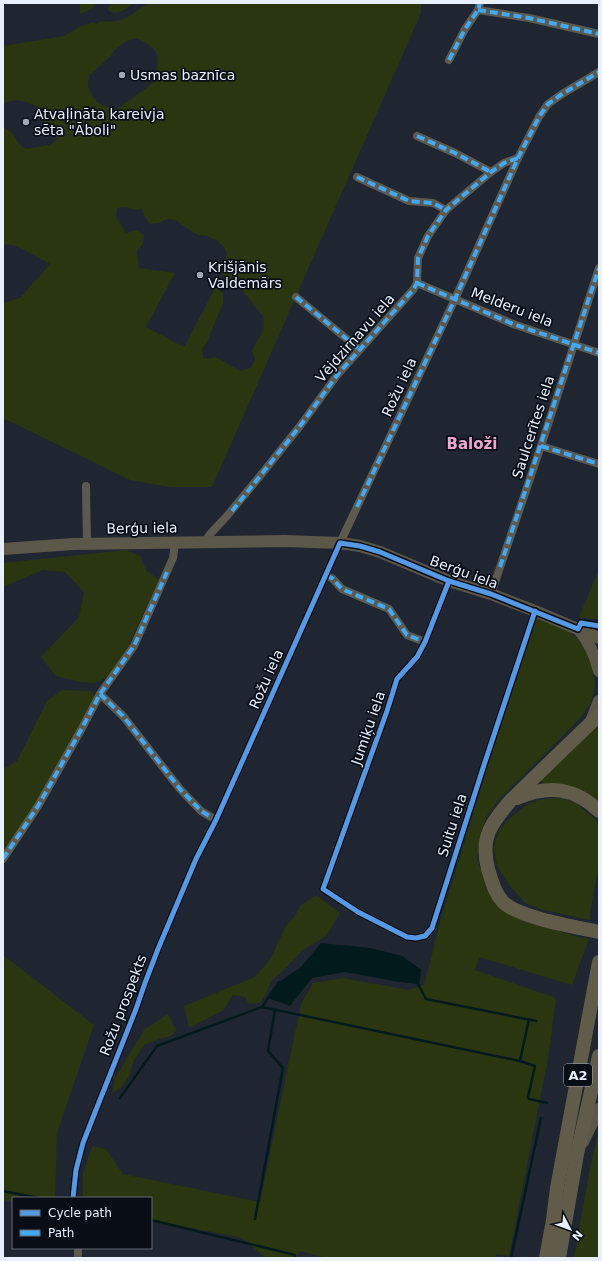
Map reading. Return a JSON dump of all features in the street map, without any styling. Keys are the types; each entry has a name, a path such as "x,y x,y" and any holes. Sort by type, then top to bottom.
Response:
{"highway":[{"path":"595,719 511,800 500,813 486,837 485,857 493,888 504,903 521,913 599,932"},
{"path":"511,800 530,792 553,789 572,793 589,802 599,811"},
{"name":"A2","path":"546,1258 557,1188 599,962"},
{"name":"A2","path":"559,1258 577,1154 599,1056"}],"main road":[{"name":"Berģu iela","path":"3,549 87,544 285,541 340,543 360,546 380,552 449,581 491,594 599,638"},
{"path":"578,629 599,631"},
{"path":"578,629 591,647 599,671"},
{"path":"595,719 599,701"},
{"path":"577,1154 599,1109"}],"street":[{"path":"450,60 465,30 479,7 599,34"},
{"name":"Rožu iela","path":"214,823 340,543 455,299 538,117 548,104 599,72"},
{"path":"417,136 456,153 491,172"},
{"path":"417,283 418,258 428,236 446,210 491,172 504,163 518,158"},
{"path":"357,177 409,201 433,203 446,210"},
{"name":"Saulcerītes iela","path":"491,594 599,268"},
{"name":"Melderu iela","path":"417,283 513,324 599,353"},
{"name":"Vējdzirnavu iela","path":"206,542 211,533 227,516 300,426 338,374 413,290 417,283"},
{"path":"296,297 359,349"},
{"path":"541,446 599,464"},
{"path":"86,486 87,544"},
{"path":"3,859 38,806 100,694 134,646 173,558 175,543"},
{"path":"326,576 332,578 342,589 389,609 407,635 425,642"},
{"name":"Jumiķu iela","path":"323,890 387,711 396,679 417,657 425,642 449,581"},
{"name":"Suitu iela","path":"323,890 358,912 407,937 416,938 425,936 432,928 535,611"},
{"path":"100,694 123,716 180,789 214,823"},
{"name":"Rožu prospekts","path":"73,1197 76,1170 89,1127 136,1009 144,983 196,859 214,823"}],"green space":[{"path":"80,3 96,3 91,9 80,14"},
{"path":"112,3 133,3 128,8 114,13 108,10"},
{"path":"149,3 421,3 421,13 212,487 170,487 130,480 3,418 3,303 20,298 50,264 17,246 3,244 3,126 13,134 21,146 26,148 52,144 57,138 57,134 55,128 40,119 38,107 16,100 3,104 3,46 64,36 79,27 93,22 97,24 100,21 109,22 122,20","holes":["134,38 147,43 154,49 158,57 158,64 153,83 120,107 114,109 102,105 97,102 90,92 88,87 90,75 111,56 118,47","126,207 134,210 142,209 150,224 159,223 167,219 176,220 198,235 207,236 216,240 223,246 227,253 222,272 225,281 240,288 263,316 264,325 262,334 252,351 255,360 250,368 240,371 216,357 204,359 202,350 207,342 223,303 223,293 215,288 184,347 146,327 175,273 139,268 137,251 143,244 144,235 136,230 126,233 116,217 117,208"]},
{"path":"126,550 140,556 146,570 159,580 124,656 108,677 94,683 80,682 56,676 41,657 79,617 84,592 65,572 43,570 3,587 3,563"},
{"path":"599,569 599,619 579,617"},
{"path":"534,617 564,629 576,637 586,651 592,668 595,685 591,702 581,717 500,798 488,814 481,831 477,859 483,876 521,919 539,926 589,939 572,985 479,957 475,970 556,998 548,1059 509,1256 496,1254 495,1258 327,1258 299,1251 297,1258 266,1258 242,1238 152,1220 152,1197 83,1197 83,1173 92,1146 106,1149 123,1174 260,1202 301,1004 313,983 343,978 409,990 424,985 438,928"},
{"path":"62,690 92,691 95,697 63,759 3,855 3,769 17,761 47,701"},
{"path":"599,720 599,803 543,784 540,780"},
{"path":"552,798 564,799 576,803 596,820 599,826 599,864 590,920 543,910 525,903 510,886 497,866 494,848 499,830 510,818 525,806 538,800"},
{"path":"316,895 340,913 326,936 303,950 272,980 260,1003 249,1004 245,997 233,995 224,1010 189,1028 184,1006 255,977 271,958 286,926 294,917 301,905"},
{"path":"3,955 94,1025 57,1133 55,1197 12,1197 12,1202 3,1200"},
{"path":"168,1014 176,1030 171,1036 144,1045 134,1060 129,1076 121,1088 112,1093 115,1078 144,1030"},
{"path":"599,1129 599,1258 574,1258 590,1168"}],"shaded area":[{"path":"321,943 370,948 402,956 420,969 418,984 345,972 312,978 290,1006 268,998 279,982 301,967"}],"waterway":[{"path":"420,970 418,984 426,999 536,1021"},
{"path":"120,1098 157,1046 262,1007 279,982"},
{"path":"262,1007 520,1061 535,1066 528,1097 529,1099 547,1103"},
{"path":"255,1219 283,1068 268,1051 275,1010"},
{"path":"520,1061 529,1019"},
{"path":"511,1258 541,1118"},
{"path":"3,1191 34,1197"},
{"path":"152,1220 295,1255 295,1258"}],"marked path":[{"path":"449,60 465,29 478,10 480,3"},
{"path":"478,10 529,18 599,34"},
{"path":"357,507 455,299 518,158 539,117 548,104 599,72"},
{"path":"417,136 455,153 491,172"},
{"path":"232,511 300,426 338,374 413,290 417,283 418,258 428,236 446,210 491,172 504,163 518,158"},
{"path":"357,177 409,201 433,203 446,210"},
{"path":"500,567 599,268"},
{"path":"417,283 513,324 599,353"},
{"path":"296,297 359,349"},
{"path":"541,446 599,464"},
{"path":"3,859 38,806 100,694 134,646 167,572"},
{"path":"326,576 332,578 342,589 389,609 407,635 425,642"},
{"path":"100,694 123,716 180,789 201,811 216,820"}],"cycle path":[{"path":"73,1197 76,1170 83,1143 158,949 196,859 216,820 340,543 360,546 380,552 449,581 491,594 578,629 581,623 599,626"},
{"path":"449,581 425,642 417,657 397,679 387,711 323,889 358,912 407,937 416,938 425,936 432,928 535,611"}],"place":[{"name":"Usmas baznīca","path":"122,75"},
{"name":"Atvaļināta kareivja sēta \"Āboli\"","path":"26,122"},
{"name":"Krišjānis Valdemārs","path":"200,275"}],"district":[{"name":"Baloži","path":"472,444"}]}
